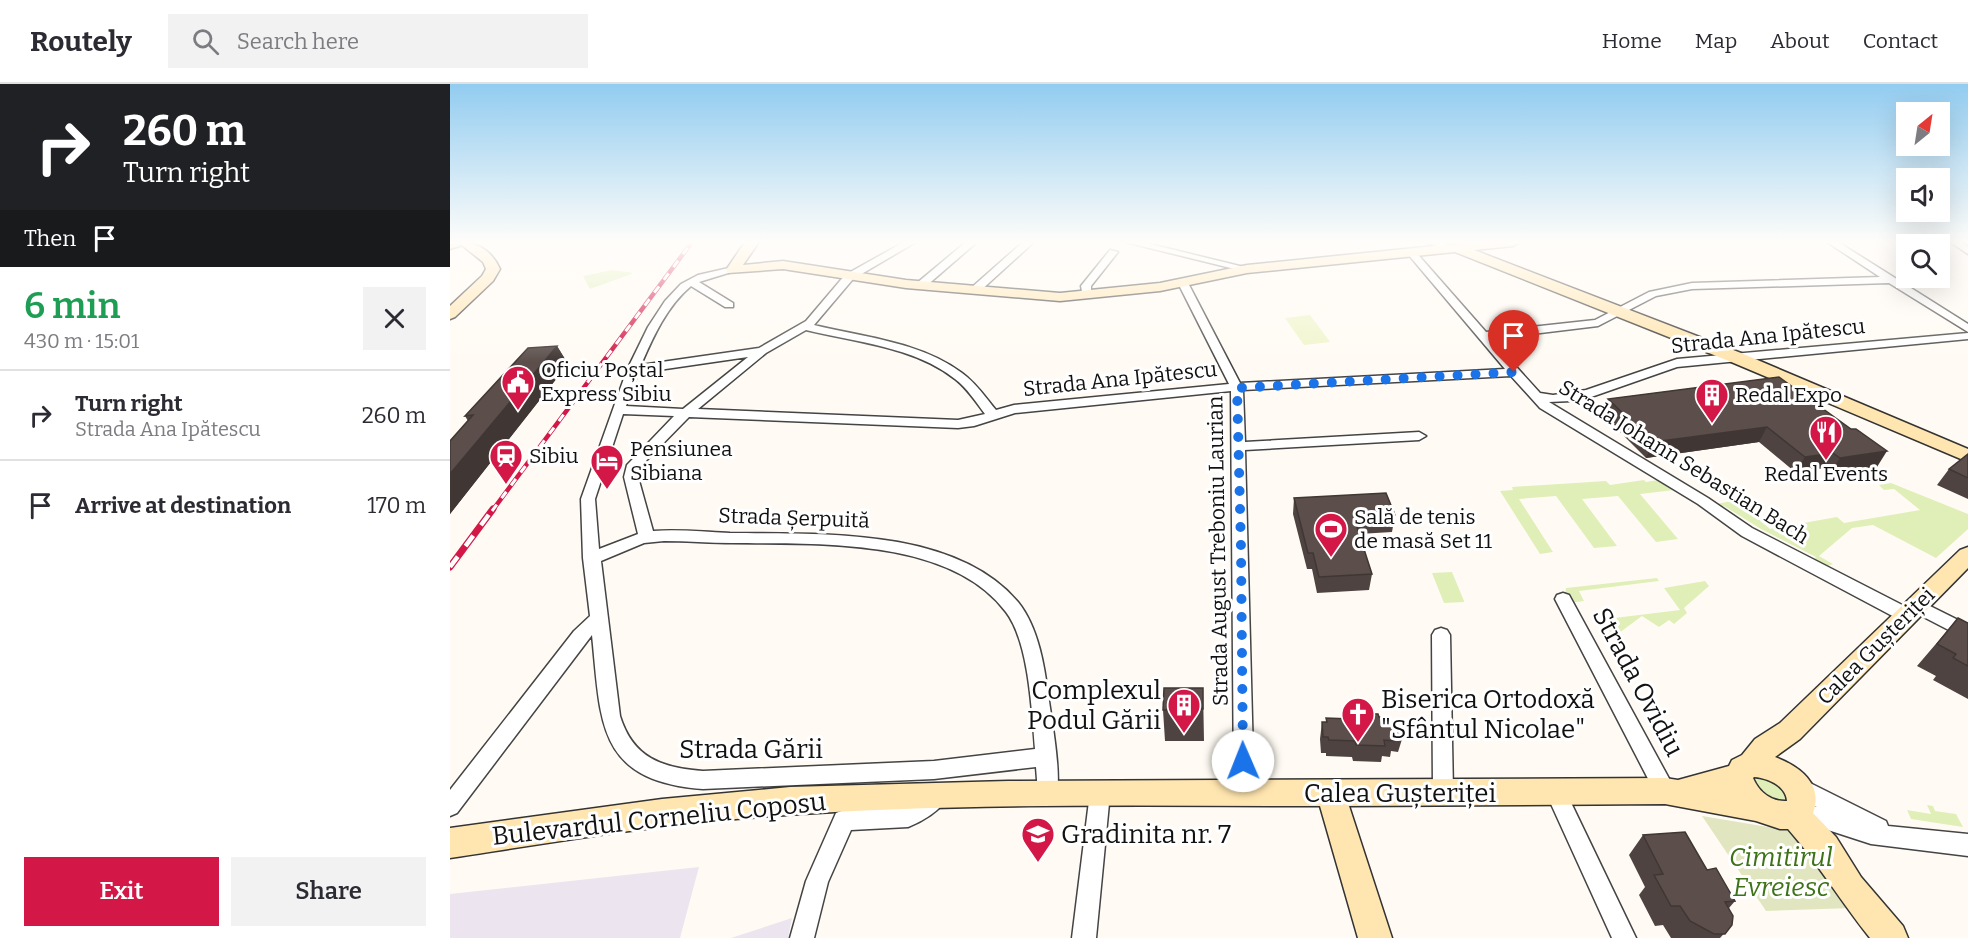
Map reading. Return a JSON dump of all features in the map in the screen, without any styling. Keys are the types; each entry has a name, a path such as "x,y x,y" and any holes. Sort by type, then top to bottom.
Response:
{"street":[{"path":"450,305 475,282"},
{"path":"450,314 485,282"},
{"path":"691,282 729,305"},
{"name":"Strada Gării","path":"691,282 683,288 658,319 633,370 588,499 587,511 597,620 610,716 616,736 627,752 652,770 676,778 703,780 934,770 1045,758"},
{"path":"591,558 647,537 631,471 634,465 688,412 762,351 813,320 845,282"},
{"path":"893,282 1048,296 1087,295 1188,282"},
{"path":"921,285 925,282"},
{"path":"975,290 984,282"},
{"path":"1087,295 1086,286 1089,282"},
{"path":"1437,282 1536,396"},
{"path":"1545,282 1735,357 1968,456"},
{"path":"1484,336 1590,324 1621,312 1653,294 1692,286 1831,282"},
{"path":"1896,282 1968,329"},
{"name":"Strada August Treboniu Laurian","path":"1183,283 1237,388 1244,794"},
{"path":"805,326 887,346 941,366 960,377 993,415"},
{"name":"Strada Ana Ipătescu","path":"1536,396 1551,398 1587,394 1667,364 1968,336"},
{"path":"633,370 762,351"},
{"name":"Strada Ana Ipătescu","path":"620,410 958,424 1014,409 1237,388 1514,372"},
{"name":"Strada Johann Sebastian Bach","path":"1536,396 1545,405 1703,501 1747,532 1911,610 1968,633"},
{"path":"1239,446 1419,436"},
{"name":"Strada Șerpuită","path":"647,537 863,542 932,558 978,579 1013,608 1029,639 1048,794"},
{"name":"Calea Gușteriței","path":"1672,791 1745,771 1765,748 1784,736 1968,555"},
{"name":"Strada Ovidiu","path":"1563,599 1672,791"},
{"path":"450,806 580,636 597,620"},
{"path":"1441,634 1443,792"},
{"path":"1784,736 1781,760 1793,796 1871,834 1968,845"},
{"path":"1761,808 1744,794 1745,771 1767,766 1793,796 1850,888 1891,938"},
{"name":"Calea Gușteriței","path":"940,795 1672,791 1761,808 1779,815 1793,796"},
{"path":"1084,938 1100,793"},
{"path":"1556,793 1624,938"},
{"path":"1331,794 1375,938"},
{"path":"802,938 817,881 844,820 908,817 940,795"},
{"name":"Bulevardul Corneliu Coposu","path":"450,843 643,815 723,806 940,795"}],"shaded area":[{"path":"699,867 680,938 450,938 450,894"},
{"path":"792,918 788,938 731,938"}],"green space":[{"path":"586,282 610,282 590,289"},
{"path":"1310,315 1330,342 1304,345 1285,318"},
{"path":"1644,480 1646,482 1658,480 1674,490 1640,494 1678,539 1656,542 1618,496 1582,499 1617,546 1594,548 1556,496 1519,499 1553,552 1540,554 1500,491 1513,490 1512,487 1606,481 1610,485"},
{"path":"1891,483 1968,514 1968,529 1936,558 1873,525 1852,528 1819,556 1833,564 1825,567 1812,563 1816,557 1761,529 1724,506 1717,510 1716,504 1737,500 1770,529 1837,517 1844,523 1920,510 1894,489 1884,490 1879,485"},
{"path":"1452,572 1464,602 1444,603 1432,573"},
{"path":"1657,578 1659,581 1579,591 1584,601 1569,603 1565,596 1566,588"},
{"path":"1705,581 1709,586 1684,608 1687,613 1674,624 1669,620 1659,627 1642,616 1615,636 1598,620 1680,610 1664,588"},
{"path":"1757,778 1775,782 1784,791 1785,800 1781,803 1764,800 1754,781"},
{"path":"1927,805 1933,806 1935,811 1956,814 1963,827 1911,819 1907,810 1931,814"},
{"name":"Cimitirul Evreiesc","path":"1702,816 1792,831 1852,908 1766,911"}],"building":[{"path":"557,346 450,474 450,441 473,415 465,416 528,348"},
{"path":"1779,377 1851,429 1856,429 1887,451 1840,458 1833,453 1805,457 1767,427 1653,442 1608,399"},
{"path":"1968,454 1968,478 1949,469"},
{"path":"1386,493 1395,515 1354,518 1372,574 1319,577 1313,553 1308,553 1294,498"},
{"path":"1958,618 1968,623 1968,666 1953,658 1956,654 1937,644"},
{"path":"1164,688 1203,688 1203,709 1163,710"},
{"path":"1351,713 1378,714 1379,717 1388,717 1389,723 1400,723 1403,736 1393,735 1394,741 1384,740 1385,746 1356,745 1355,741 1329,740 1328,737 1323,737 1322,722 1327,722 1326,718 1352,719"},
{"path":"1685,832 1707,870 1716,868 1735,901 1725,902 1733,916 1732,925 1725,934 1714,934 1690,921 1680,906 1671,906 1654,875 1663,874 1643,835"}],"railway":[{"path":"492,511 662,282"},
{"path":"450,567 493,509"}],"place":[{"name":"Oficiu Poștal Express Sibiu","path":"518,411"},
{"name":"Redal Expo","path":"1712,424"},
{"name":"Redal Events","path":"1826,461"},
{"name":"Sibiu","path":"506,485"},
{"name":"Pensiunea Sibiana","path":"607,490"},
{"name":"Sală de tenis de masă Set 11","path":"1331,558"},
{"name":"Complexul Podul Gării","path":"1184,734"},
{"name":"Biserica Ortodoxă \"Sfântul Nicolae\"","path":"1358,743"},
{"name":"Gradinita nr. 7","path":"1038,863"}],"route":[{"path":"1243,761 1237,388 1274,384 1514,372"}]}
